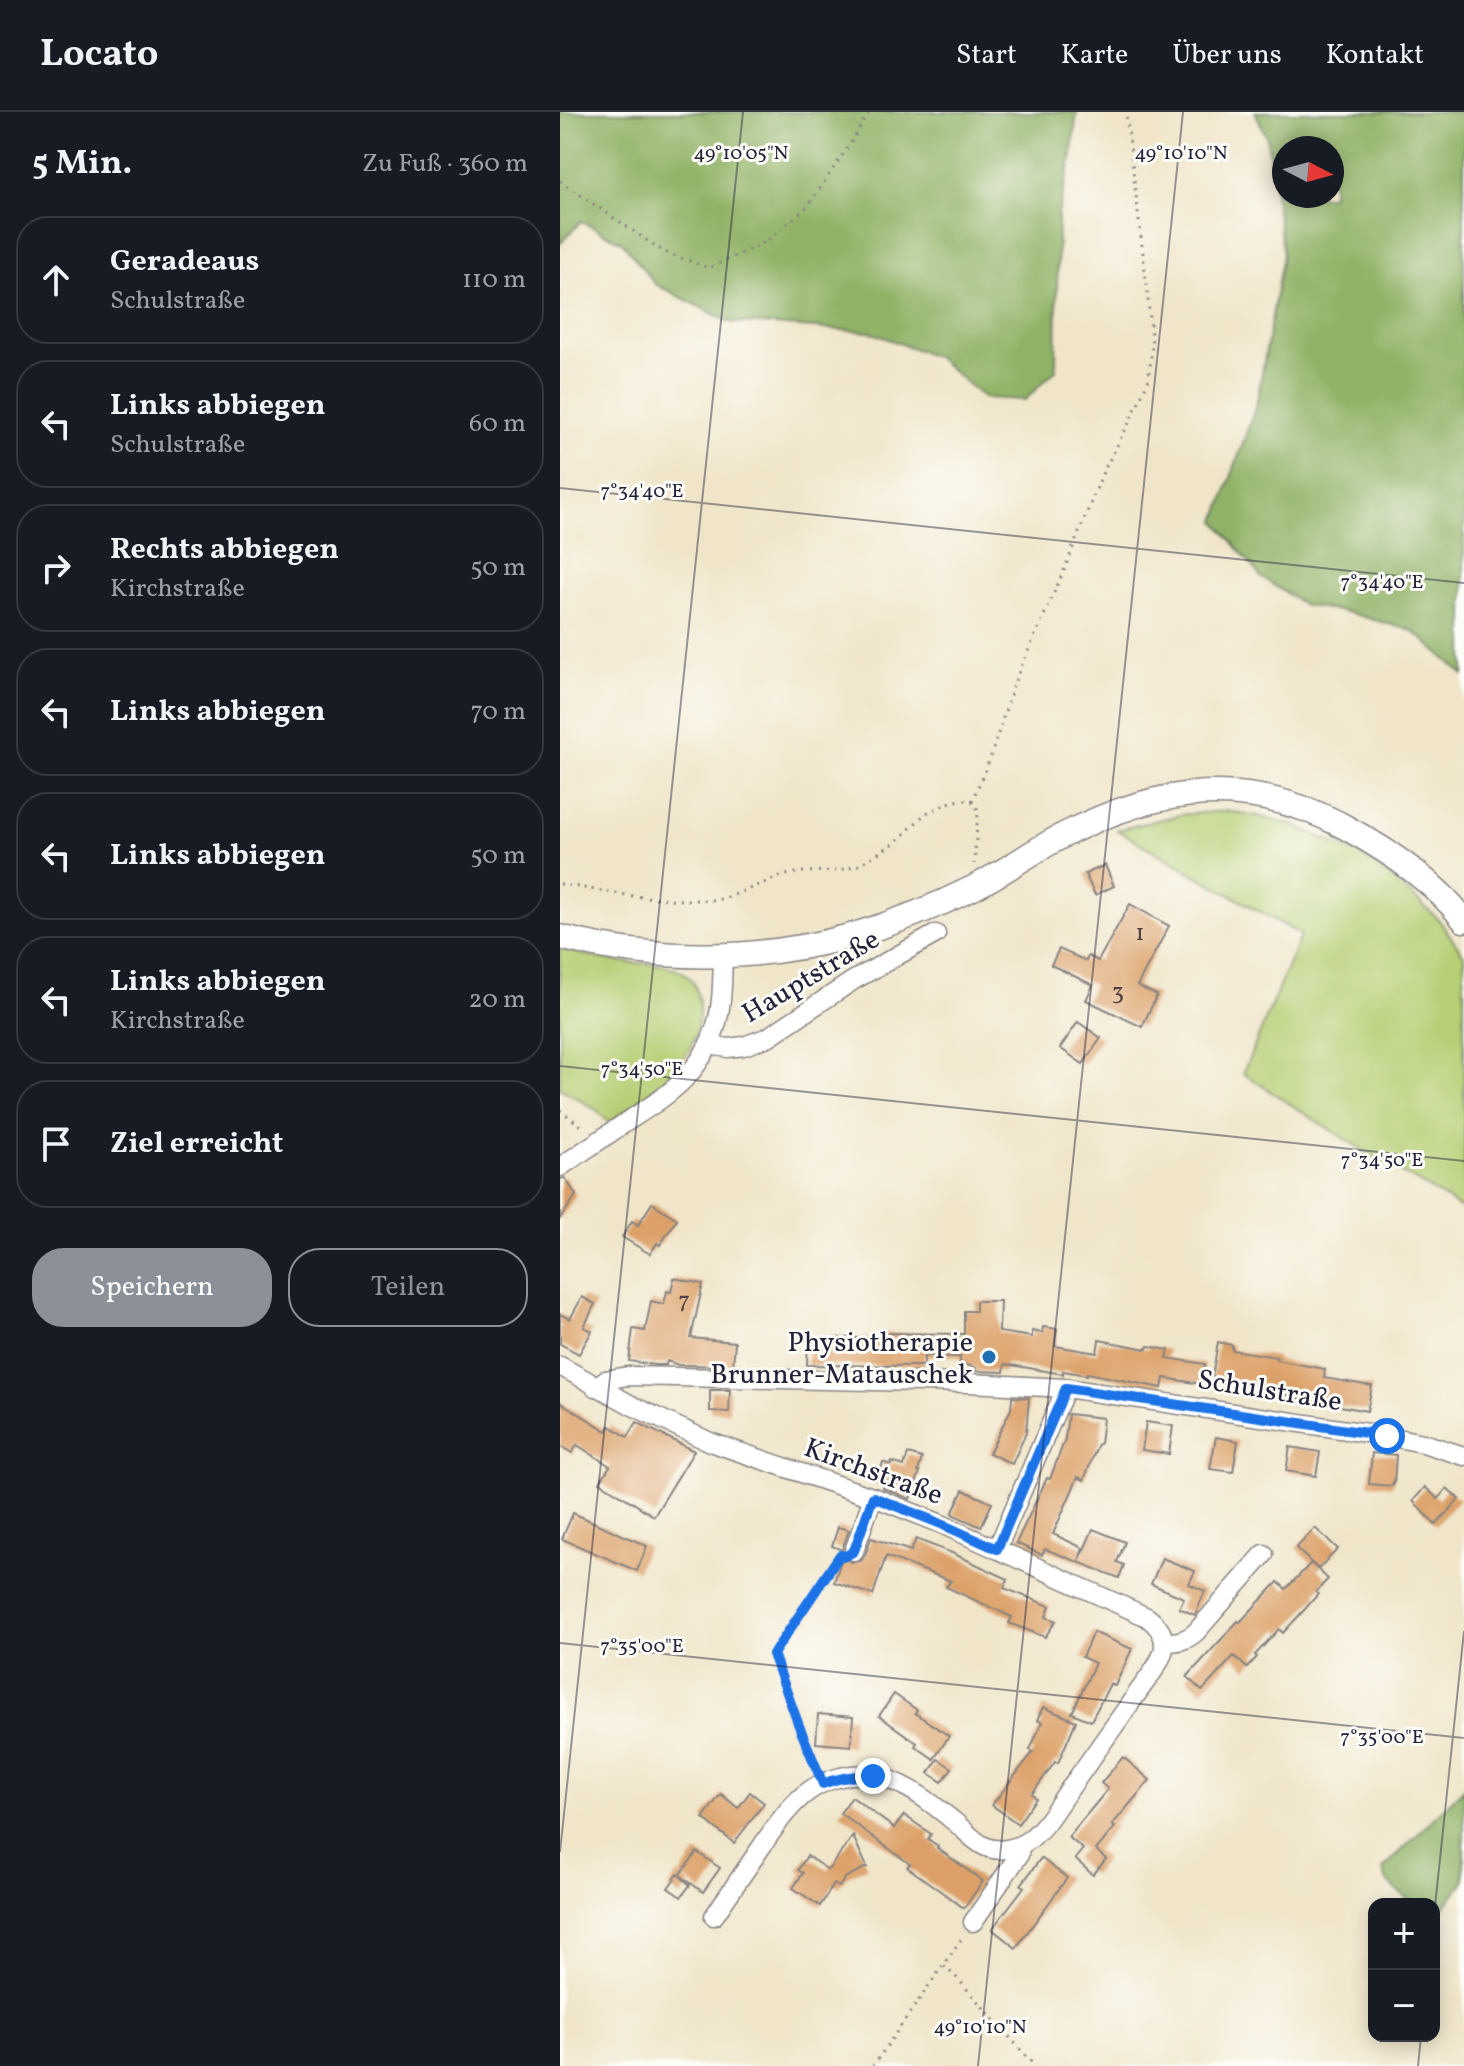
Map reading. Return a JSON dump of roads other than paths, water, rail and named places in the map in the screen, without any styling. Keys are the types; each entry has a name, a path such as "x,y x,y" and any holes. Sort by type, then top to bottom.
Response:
{"main road":[{"path":"560,937 654,953 751,954 811,945 854,935 972,889 1059,837 1106,815 1170,796 1232,794 1291,804 1351,830 1387,851 1420,876 1464,920"}],"street":[{"name":"Hauptstraße","path":"709,1045 728,1048 744,1046 768,1037 854,980 936,934"},
{"name":"Hauptstraße","path":"560,1167 670,1094 700,1062 709,1045 720,1008 723,955"},
{"path":"560,1366 595,1387"},
{"name":"Schulstraße","path":"595,1387 605,1380 628,1376 1066,1388 1387,1436 1464,1456"},
{"name":"Kirchstraße","path":"595,1387 710,1442 873,1497 939,1523 1147,1617 1164,1634 1165,1642"},
{"path":"997,1549 1066,1388"},
{"path":"854,1551 873,1497"},
{"path":"714,1916 794,1805 808,1791 838,1778 856,1775 890,1780 921,1796 986,1847 1007,1849 1030,1839 1148,1679 1165,1642 1188,1639 1264,1554"},
{"path":"973,1922 1019,1855 1020,1845"}],"place":[{"name":"Physiotherapie Brunner-Matauschek","path":"989,1357"}]}
